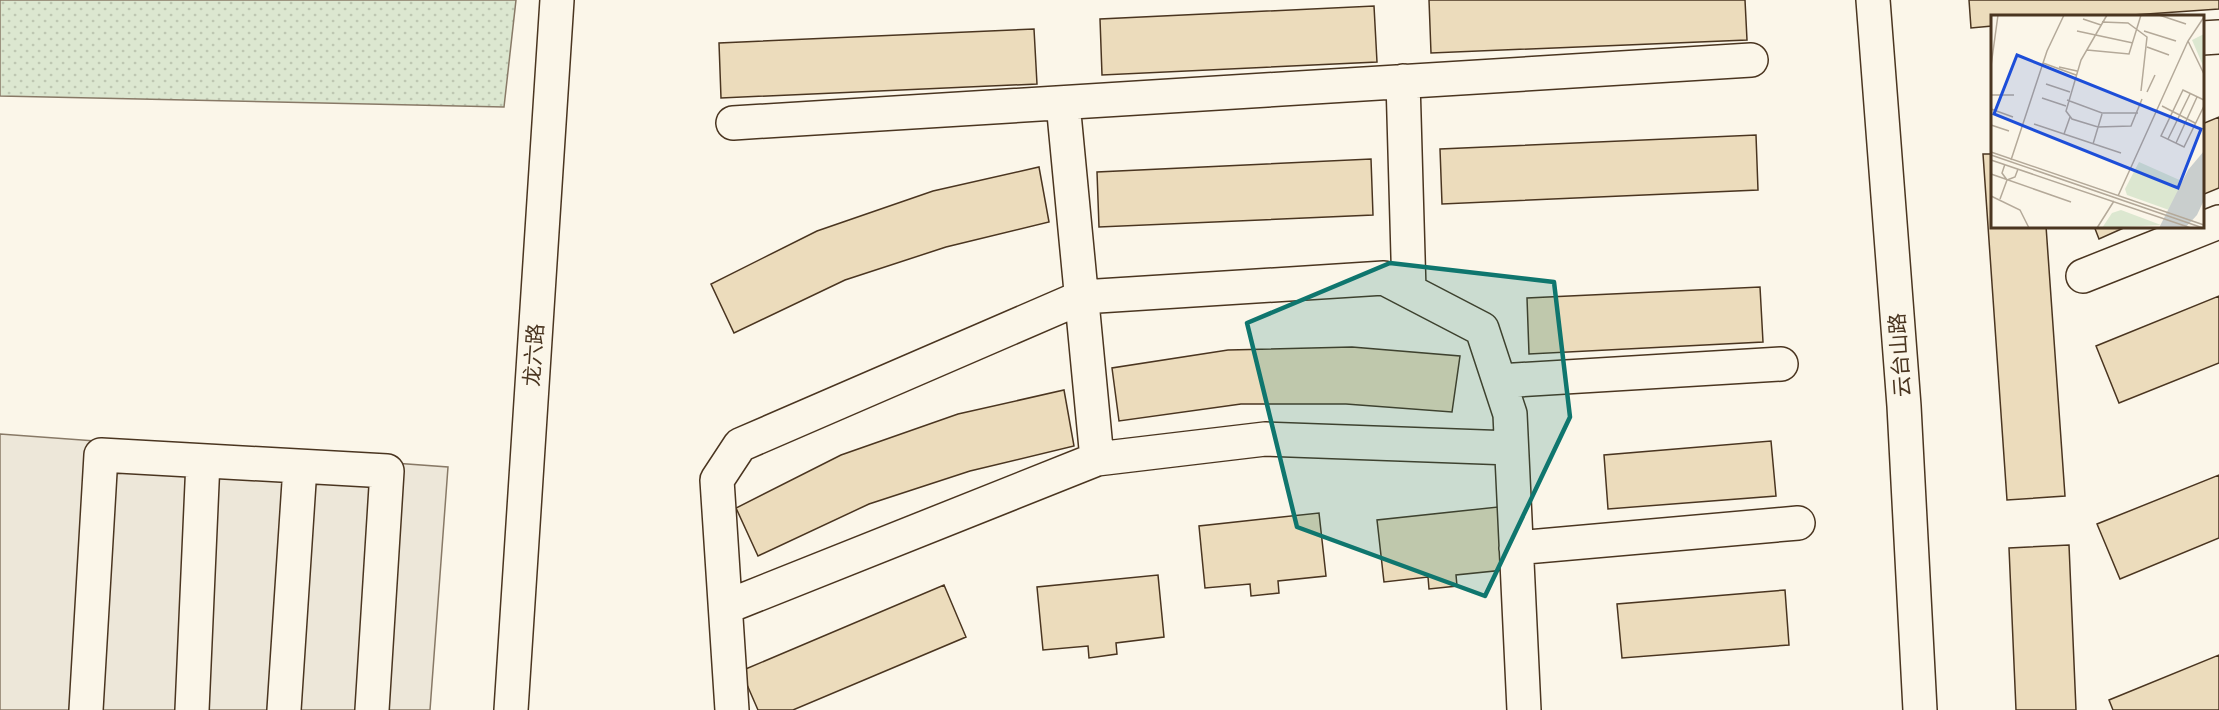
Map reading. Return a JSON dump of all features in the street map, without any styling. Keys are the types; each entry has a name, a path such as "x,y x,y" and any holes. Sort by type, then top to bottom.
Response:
{"street":[{"name":"龙六路","path":"511,710 557,0"},
{"name":"云台山路","path":"1873,0 1904,406 1920,710"},
{"path":"2204,38 2219,37"},
{"path":"733,123 1751,60"},
{"path":"1403,81 1409,291"},
{"path":"1063,103 1097,459"},
{"path":"2204,228 2219,222"},
{"path":"2083,276 2204,228"},
{"path":"732,710 717,480 740,445 1082,297 1384,278 1482,329 1510,414 1524,710"},
{"path":"1499,381 1781,364"},
{"path":"726,607 1097,459 1265,439 1511,448"},
{"path":"86,710 101,455 387,471 372,710"},
{"path":"192,710 203,461"},
{"path":"284,710 300,466"},
{"path":"1516,548 1798,523"}],"highlighted area":[{"path":"1390,263 1554,282 1570,417 1485,596 1297,527 1247,323"}],"green space":[{"path":"0,0 516,0 504,107 0,96"}],"shaded area":[{"path":"0,434 448,467 430,710 0,710"}],"building":[{"path":"1429,0 1745,0 1747,40 1431,53"},
{"path":"1969,0 2219,0 2219,9 2132,15 1991,15 1991,26 1971,28"},
{"path":"1374,6 1377,62 1102,75 1100,19"},
{"path":"1034,29 1037,84 721,98 719,43"},
{"path":"2219,117 2219,188 2204,194 2204,123"},
{"path":"1756,135 1758,190 1442,204 1440,149"},
{"path":"1983,154 1991,154 1991,228 2046,228 2065,496 2007,500"},
{"path":"1371,159 1373,215 1099,227 1097,172"},
{"path":"1039,167 1049,222 946,247 845,280 734,333 711,284 817,231 933,191"},
{"path":"2095,228 2124,228 2099,239"},
{"path":"1760,287 1763,342 1529,354 1527,298"},
{"path":"2219,296 2219,363 2119,403 2096,346"},
{"path":"1352,347 1460,356 1452,412 1346,404 1241,404 1119,421 1112,368 1228,350"},
{"path":"1064,390 1074,446 970,471 869,504 758,556 736,508 841,455 958,414"},
{"path":"1771,441 1776,496 1608,509 1604,455"},
{"path":"2219,475 2219,538 2120,579 2097,524"},
{"path":"1498,507 1504,570 1456,575 1457,586 1429,589 1428,577 1384,582 1377,520"},
{"path":"1319,513 1326,576 1278,581 1279,593 1251,596 1250,584 1205,588 1199,526"},
{"path":"2069,545 2076,710 2016,710 2009,548"},
{"path":"1158,575 1164,637 1116,643 1117,654 1089,658 1088,646 1043,650 1037,587"},
{"path":"944,585 966,637 793,710 758,710 741,671"},
{"path":"1785,590 1789,645 1622,658 1617,604"},
{"path":"2219,655 2219,710 2113,710 2109,700"}]}
